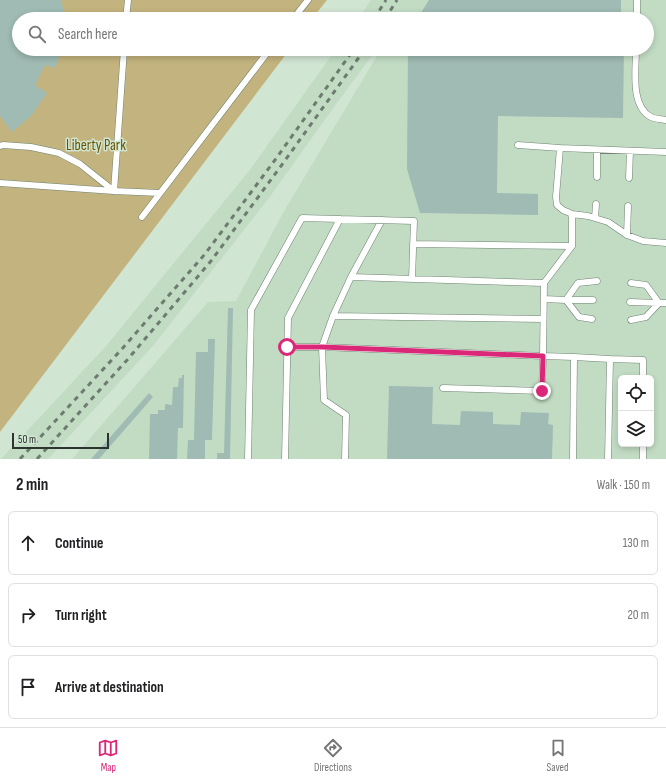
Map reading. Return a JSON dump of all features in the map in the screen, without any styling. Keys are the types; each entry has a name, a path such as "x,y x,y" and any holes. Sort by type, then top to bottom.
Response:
{"lane":[{"path":"127,12 128,0"},
{"path":"299,12 308,0"},
{"path":"637,0 637,12"},
{"path":"114,191 124,56"},
{"path":"142,217 265,56"},
{"path":"636,56 636,93 639,103 643,111 652,117 666,120"},
{"path":"518,145 598,150 666,152"},
{"path":"0,146 31,147 59,153 80,164 114,191"},
{"path":"560,148 556,197 557,205 563,210 572,214 588,216 608,222 627,235 643,241 666,243"},
{"path":"597,177 598,150"},
{"path":"629,178 630,151"},
{"path":"0,183 160,193"},
{"path":"595,218 596,204"},
{"path":"627,235 628,206"},
{"path":"444,388 542,391 544,283 572,246 572,214"},
{"path":"248,459 251,310 302,218 414,221 412,279"},
{"path":"285,459 288,318 340,219"},
{"path":"345,459 346,415 324,400 322,347 333,316 351,277 382,220"},
{"path":"413,244 572,246"},
{"path":"351,277 544,283"},
{"path":"566,300 578,283 597,281"},
{"path":"631,283 646,284 659,303"},
{"path":"544,299 592,300"},
{"path":"566,300 579,318 592,318"},
{"path":"630,302 666,303"},
{"path":"631,320 646,317 659,303"},
{"path":"333,316 543,319"},
{"path":"287,347 322,347 643,360 643,375"},
{"path":"573,459 574,357"},
{"path":"608,459 610,359"},
{"path":"643,447 643,459"}],"shaded area":[{"path":"371,0 666,0 666,459 72,459 208,302 236,301 283,213 377,56 654,56 654,12 363,12"},
{"path":"331,56 372,56 269,198 153,346 48,459 1,459 106,346 249,171"}],"green space":[{"name":"Liberty Park","path":"0,0 327,0 318,12 12,12 12,56 285,56 0,432"}],"building":[{"path":"0,0 61,0 64,12 12,12 12,56 59,56 55,68 45,65 35,85 47,93 32,115 12,132 0,116"},
{"path":"429,0 621,0 621,12 421,12"},
{"path":"408,56 624,56 623,118 498,116 497,193 538,194 538,215 420,213 407,169"},
{"path":"228,308 233,308 230,459 217,459 217,453 224,453"},
{"path":"208,339 215,339 212,440 205,440 205,459 187,459 188,440 194,440 196,352 208,352"},
{"path":"182,375 184,375 183,428 178,428 177,459 149,459 150,414 158,414 158,410 165,410 165,404 172,405 173,387 178,387 179,378 182,378"},
{"path":"389,386 433,387 432,424 460,425 461,411 493,412 493,424 520,425 521,412 549,413 548,424 553,425 552,459 387,459"},
{"path":"149,393 153,397 99,459 91,459"}],"railway":[{"path":"378,12 386,0"},
{"path":"389,12 397,0"},
{"path":"20,459 121,350 205,254 275,160 349,56"},
{"path":"37,459 128,359 211,261 360,56"}],"route":[{"path":"287,347 322,347 543,356 542,391"}]}
